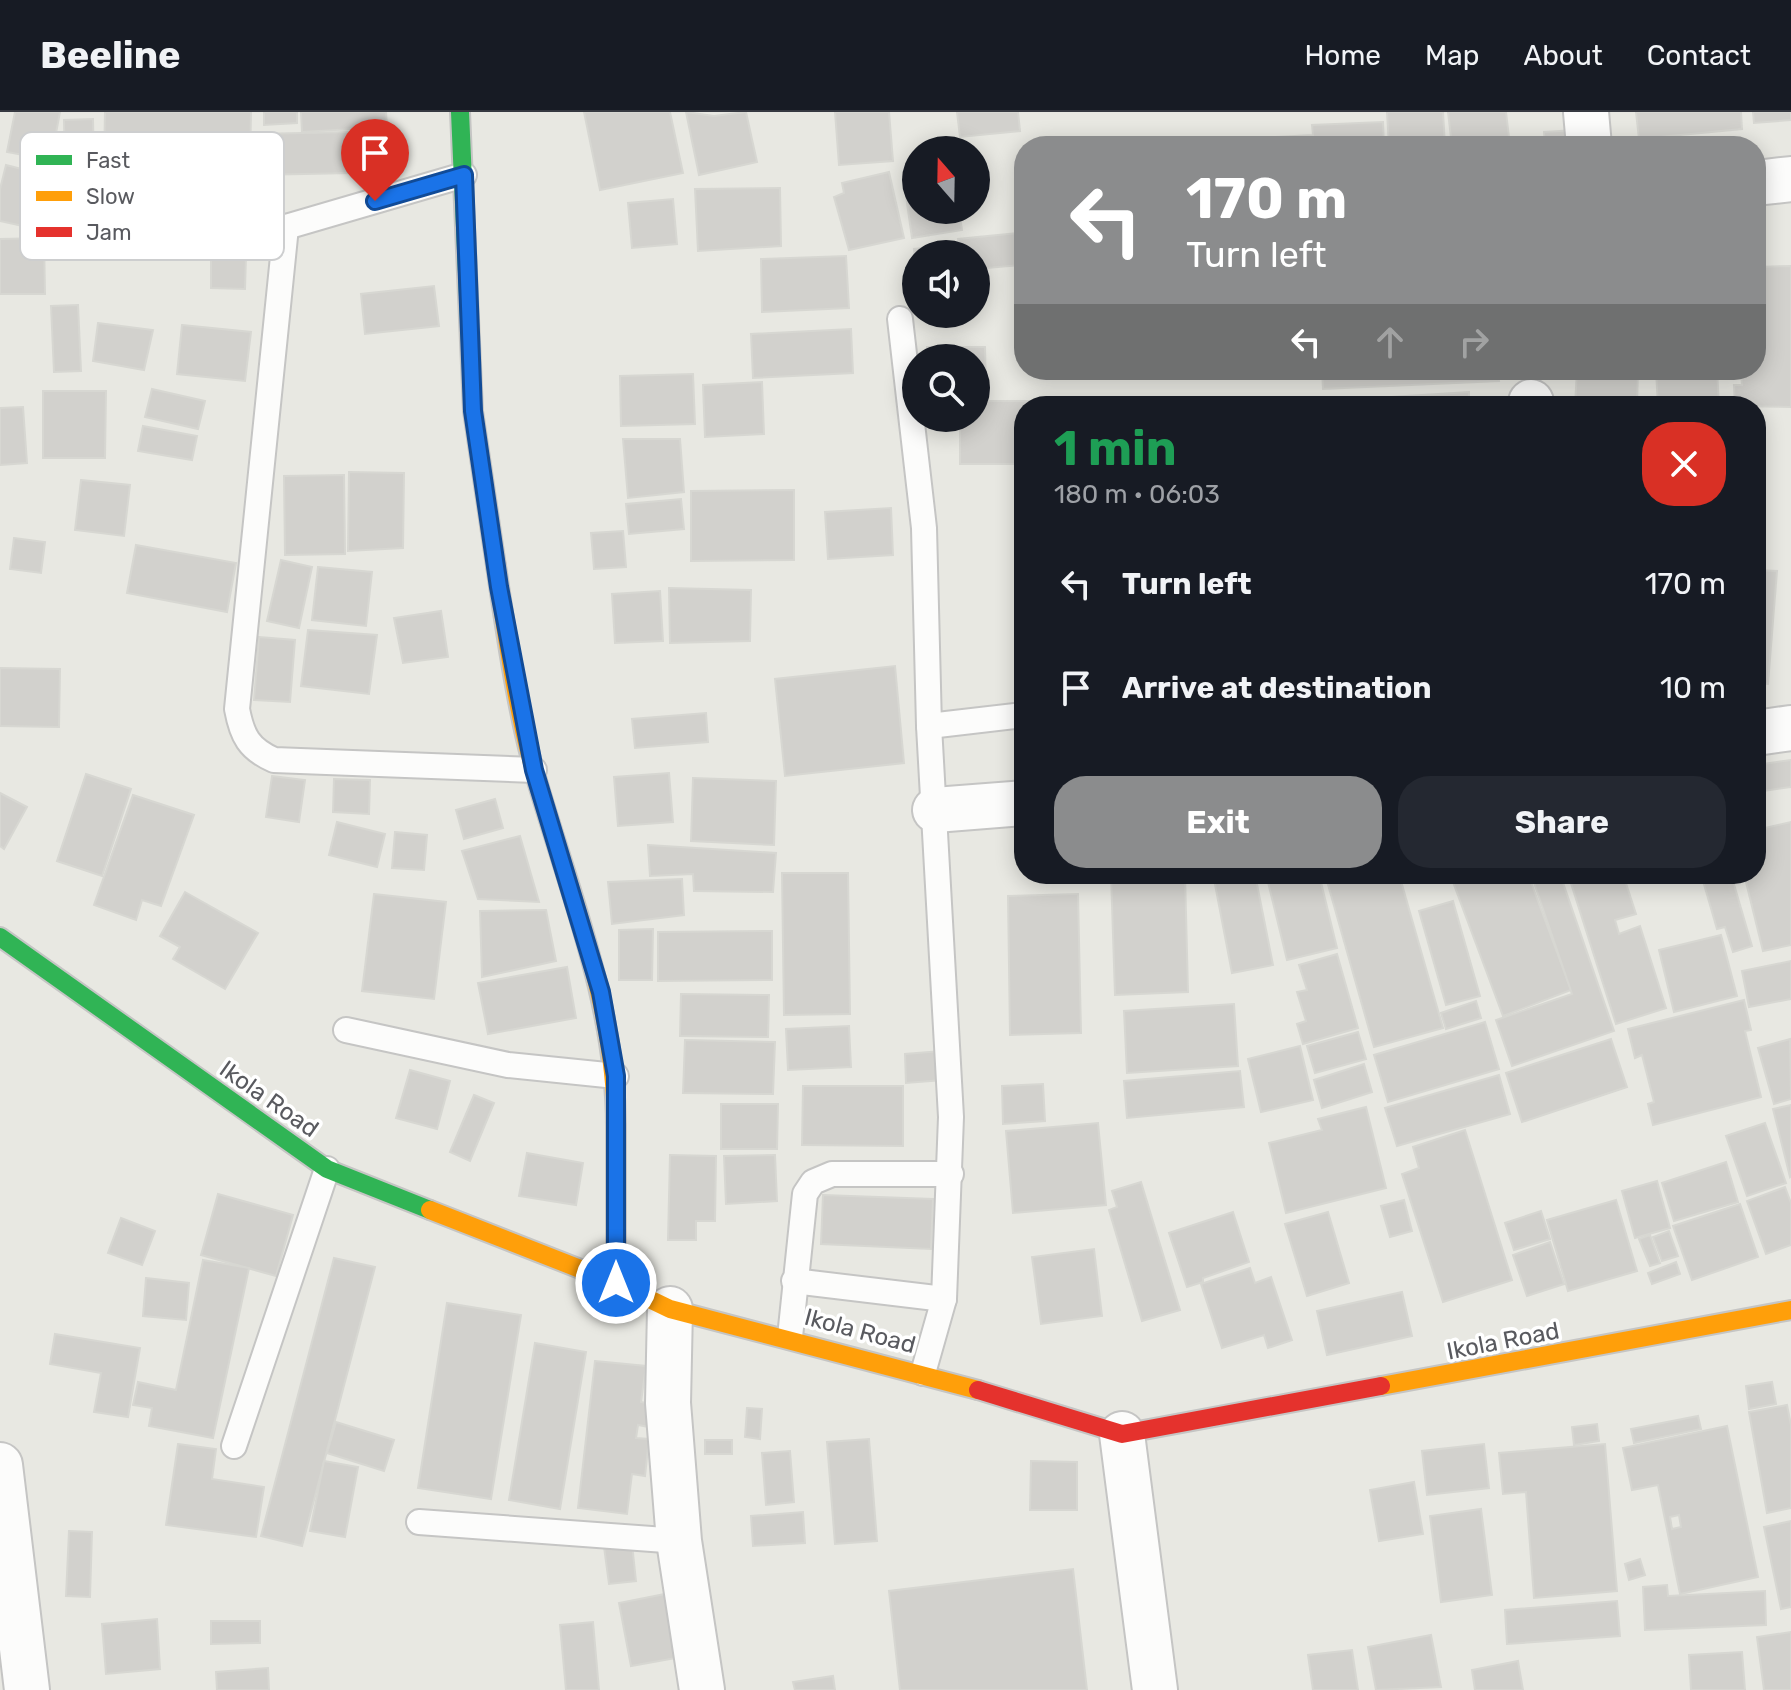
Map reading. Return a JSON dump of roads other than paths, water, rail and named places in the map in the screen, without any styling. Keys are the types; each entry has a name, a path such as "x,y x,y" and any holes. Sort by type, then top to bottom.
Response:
{"street":[{"path":"460,112 473,411 499,587 534,770 601,992 616,1076 616,1283"},
{"path":"1586,112 1588,136"},
{"path":"1766,182 1791,179"},
{"path":"1766,732 1791,728"},
{"path":"935,810 1014,804"},
{"name":"Ikola Road","path":"0,937 327,1169 616,1283 670,1309 923,1373 1122,1434 1791,1310"},
{"path":"670,1309 668,1403 679,1541 702,1690"},
{"path":"1122,1434 1155,1690"},
{"path":"0,1465 27,1690"}],"lane":[{"path":"284,247 286,227 464,175"},
{"path":"283,260 237,709 241,733 254,751 274,760 534,770"},
{"path":"900,319 924,528 929,726 951,1174 944,1299 923,1373"},
{"path":"929,726 1014,716"},
{"path":"346,1030 508,1065 616,1076"},
{"path":"234,1446 327,1169"},
{"path":"790,1337 805,1194 813,1182 832,1174 951,1174"},
{"path":"794,1281 944,1299"},
{"path":"419,1522 679,1541"}]}
